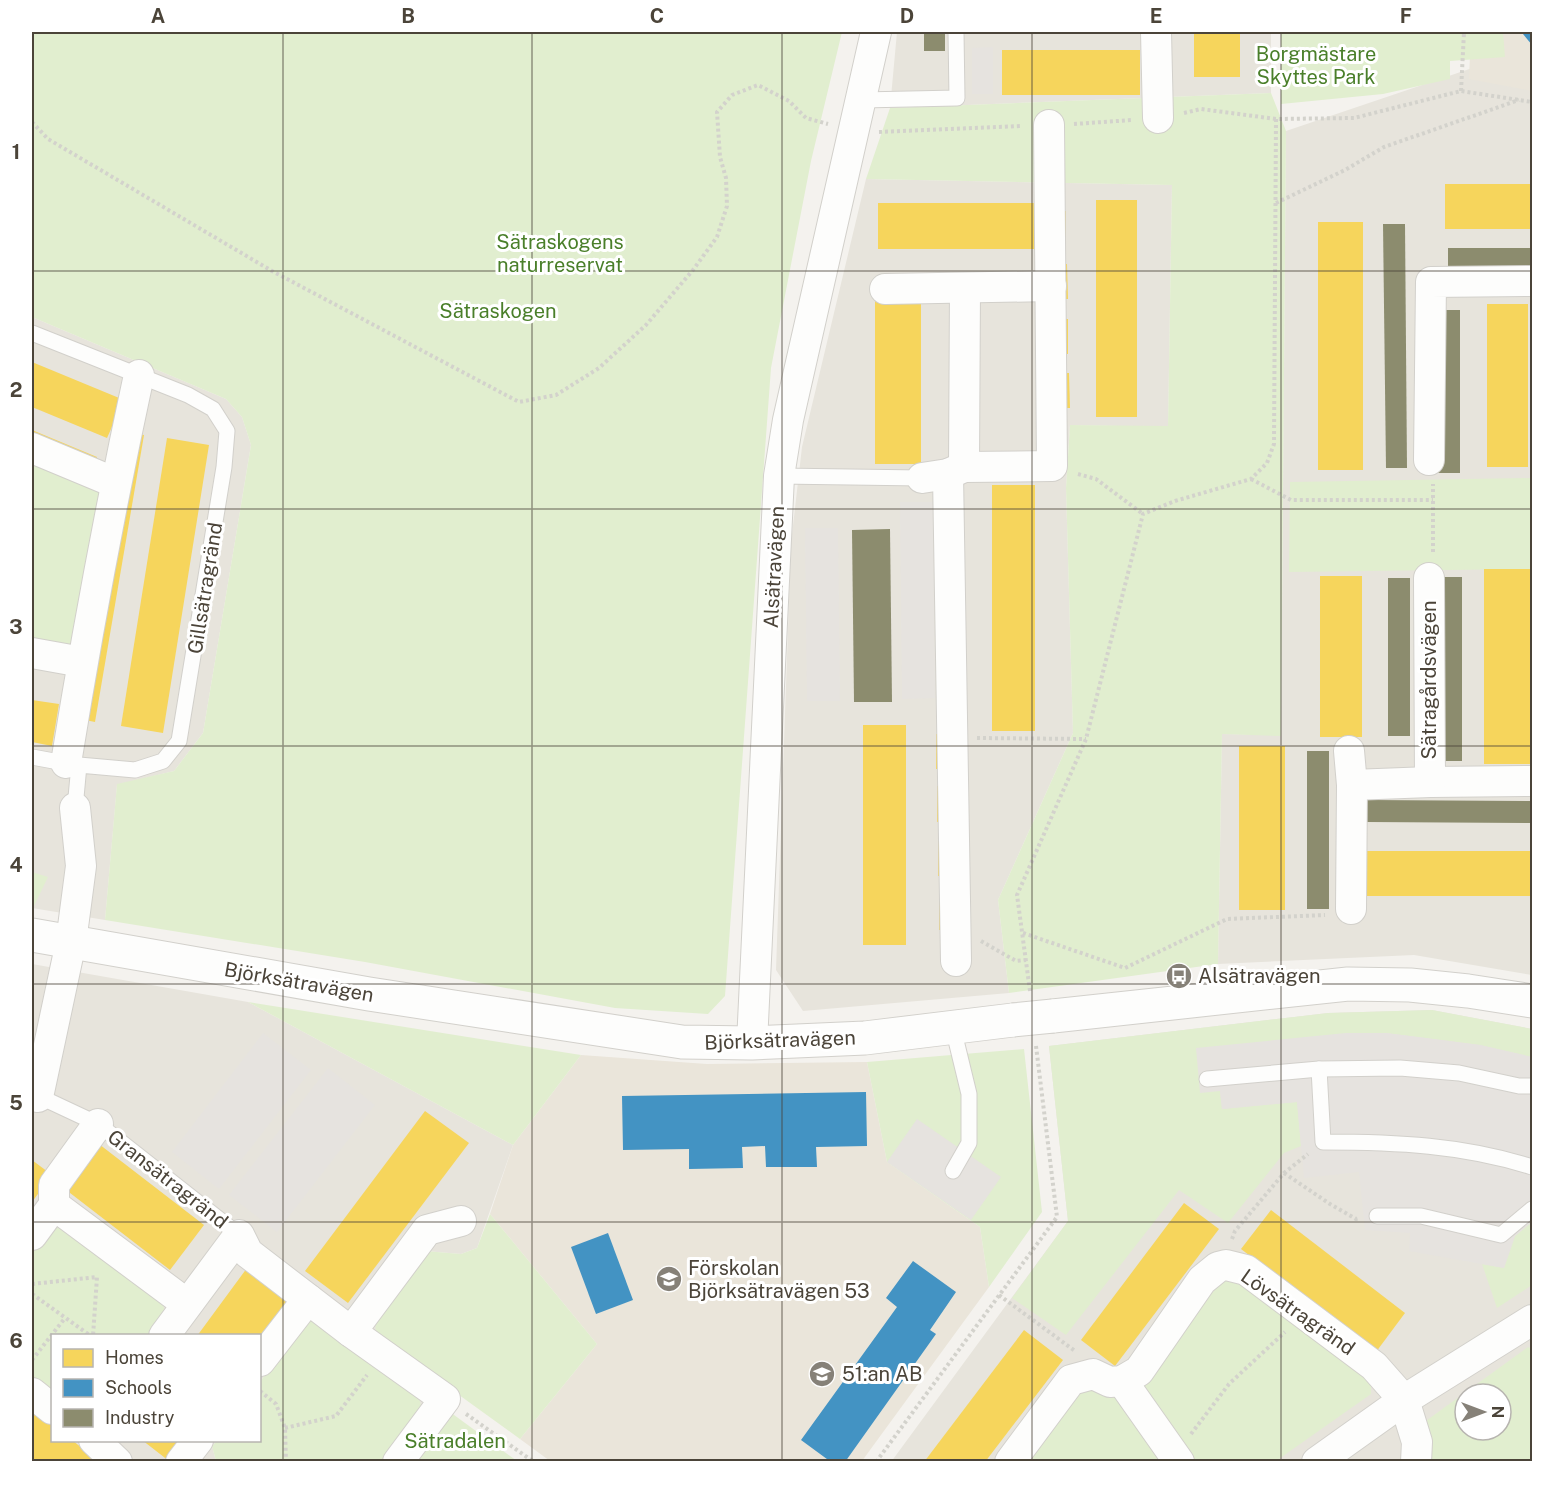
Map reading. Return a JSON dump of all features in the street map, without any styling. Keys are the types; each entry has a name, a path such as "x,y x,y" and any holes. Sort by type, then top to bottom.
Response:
{"street":[{"name":"Alsätravägen","path":"752,1043 779,476 789,420 876,32"},
{"path":"1156,32 1158,118"},
{"path":"945,473 1052,466 1049,125"},
{"path":"1429,460 1431,282 1533,281"},
{"path":"885,289 1051,286"},
{"path":"956,961 945,473 965,288"},
{"path":"73,764 82,662 139,375"},
{"path":"32,448 116,483"},
{"name":"Sätragårdsvägen","path":"1429,578 1430,782"},
{"path":"32,652 82,662"},
{"path":"1349,751 1352,785 1351,909"},
{"name":"Sätragårdsvägen","path":"1352,785 1533,781"},
{"path":"71,942 81,866 75,808"},
{"name":"Björksätravägen","path":"32,935 369,994 682,1042 752,1043 865,1038 953,1028 1032,1012 1348,984 1410,985 1533,1001"},
{"name":"Gransätragränd","path":"35,1095 71,942"},
{"name":"Gransätragränd","path":"32,1235 54,1205 54,1185 98,1124"},
{"path":"54,1205 187,1304"},
{"path":"351,1332 427,1230 462,1221"},
{"name":"Gransätragränd","path":"165,1334 238,1235 248,1253 351,1332 445,1399"},
{"name":"Lövsätragränd","path":"1122,1381 1139,1371 1202,1280 1226,1265 1246,1270 1374,1366 1404,1400 1417,1442 1416,1461"},
{"path":"261,1361 308,1299"},
{"path":"1317,1461 1404,1400 1533,1320"},
{"path":"1010,1461 1071,1380 1094,1374 1110,1382 1122,1381 1177,1458"},
{"path":"32,1393 51,1408"},
{"path":"398,1461 445,1399"},
{"path":"96,1442 117,1461"}],"lane":[{"path":"862,100 957,98 956,32"},
{"name":"Gillsätragränd","path":"32,333 188,395 213,409 227,431 224,467 179,741 163,761 135,770 73,764 32,757"},
{"path":"779,476 945,473"},
{"path":"73,764 75,808"},
{"path":"953,1028 969,1094 969,1143 953,1171"},
{"path":"1208,1079 1318,1069 1412,1069 1459,1073 1519,1086 1533,1086"},
{"path":"1318,1069 1323,1142 1383,1142 1445,1146 1533,1167"},
{"name":"Gransätragränd","path":"35,1095 98,1124 238,1235"},
{"path":"1377,1216 1421,1216 1501,1235 1533,1209"}],"path":[{"path":"1461,91 1464,32"},
{"path":"32,122 48,139 272,271 519,402 556,395 599,368 646,325 693,270 717,237 727,206 726,178 720,156 717,112 732,94 758,85 789,101 806,118 854,133 1158,118 1201,109 1276,119 1354,118 1461,91 1533,102"},
{"path":"1276,203 1345,170 1384,147 1520,100"},
{"path":"1143,514 1175,501 1251,479 1267,463 1274,444 1276,119"},
{"path":"1429,460 1432,468 1433,500 1432,573 1429,578"},
{"path":"1052,466 1095,479 1143,514"},
{"path":"1251,479 1291,501 1433,500"},
{"path":"1032,1012 1017,895 1086,739 1143,514"},
{"path":"952,738 1086,739"},
{"path":"1023,933 1125,968 1227,919 1343,915 1351,909"},
{"path":"975,937 1016,961 1026,960"},
{"path":"876,1461 1057,1217 1036,1045"},
{"path":"1226,1265 1235,1231 1284,1173 1323,1142"},
{"path":"1284,1173 1356,1219 1377,1216"},
{"path":"32,1284 98,1277 92,1334"},
{"path":"32,1294 90,1334"},
{"path":"999,1295 1081,1356 1094,1374"},
{"path":"1177,1458 1229,1384 1304,1315"},
{"path":"52,1334 65,1318"},
{"path":"32,1360 51,1336"},
{"path":"285,1428 336,1416 382,1354"},
{"path":"261,1392 276,1404 285,1428 286,1461"},
{"path":"445,1399 534,1461"}],"shaded area":[{"path":"897,32 1271,32 1271,93 890,108"},
{"path":"1471,32 1532,32 1532,91 1469,79"},
{"path":"1532,32 1532,975 1414,955 1218,964 1222,734 1281,735 1286,131 1505,57"},
{"path":"993,47 993,94 972,94 972,48"},
{"path":"866,179 1172,185 1168,427 1070,425 1066,488 1073,733 998,900 1009,993 803,1011 776,970 791,543 802,447"},
{"path":"32,317 226,399 242,417 251,445 203,733 174,771 117,785 105,920 32,908"},
{"path":"900,502 933,502 935,698 902,699"},
{"path":"805,528 838,528 840,701 807,701"},
{"path":"32,964 248,1002 513,1145 477,1248 461,1254 425,1251 449,1389 411,1461 382,1461 421,1407 304,1322 261,1381 261,1334 150,1334 165,1314 48,1229 32,1251"},
{"path":"1432,1010 1532,1029 1532,1461 891,1462 1068,1221 1049,1046 1328,1013"},
{"path":"263,1033 311,1070 219,1189 172,1152"},
{"path":"1346,1033 1386,1033 1434,1039 1480,1045 1532,1057 1532,1222 1515,1236 1504,1268 1409,1251 1410,1233 1365,1230 1359,1172 1304,1178 1297,1102 1222,1109 1220,1091 1200,1093 1196,1048"},
{"name":"Förskolan Björksätravägen 53","path":"581,1055 707,1064 867,1062 887,1162 980,1227 989,1287 862,1461 550,1461 520,1439 597,1344 490,1214 513,1145"},
{"path":"328,1068 375,1105 277,1232 229,1195"},
{"path":"917,1119 1001,1177 971,1220 887,1162"},
{"path":"32,1381 51,1395 51,1442 216,1442 212,1446 216,1461 32,1461"}],"green space":[{"name":"Sätraskogen","path":"32,32 842,32 811,161 771,368 725,996 708,1014 615,1008 365,962 105,920 117,784 174,771 203,733 251,445 242,417 226,399 32,317"},
{"name":"Borgmästare Skyttes Park","path":"1281,32 1503,32 1505,57 1450,61 1450,79 1383,94 1281,104"},
{"path":"1271,93 1286,131 1281,736 1222,734 1218,964 1009,993 998,900 1073,733 1066,488 1070,425 1168,426 1172,185 866,179 890,108"},
{"path":"32,457 101,486 77,641 67,648 32,642"},
{"path":"1532,478 1532,569 1289,572 1290,482"},
{"path":"32,872 48,877 33,908 32,908"},
{"path":"248,1002 581,1055 513,1145"},
{"path":"1432,1010 1532,1029 1532,1057 1480,1045 1386,1033 1220,1091 1222,1109 1297,1102 1301,1146 1284,1153 1228,1223 1179,1190 1066,1335 1012,1298 1068,1221 1049,1046 1328,1013"},
{"path":"1024,1049 1042,1212 989,1287 980,1227 887,1162 867,1062"},
{"path":"490,1214 597,1344 520,1439 376,1335 375,1320 425,1251 461,1254 477,1248"},
{"path":"1532,1222 1532,1285 1497,1308 1482,1264 1504,1268 1515,1236"},
{"path":"65,1227 163,1303 165,1314 150,1334 51,1334 51,1395 32,1381 32,1251 48,1229"},
{"path":"1232,1273 1371,1380 1371,1394 1276,1461 1179,1461 1135,1389 1221,1276"},
{"path":"320,1320 419,1396 421,1407 382,1461 216,1461 212,1446 216,1442 261,1442 261,1381 304,1321"},
{"path":"1528,1347 1532,1349 1532,1461 1427,1461 1423,1423 1453,1401 1453,1442 1513,1442 1513,1382 1480,1382"},
{"path":"1079,1385 1093,1385 1121,1400 1161,1462 1021,1462"},
{"name":"Sätradalen","path":"450,1412 517,1461 411,1462"}],"building: Homes":[{"path":"1194,32 1240,32 1240,77 1194,77"},
{"path":"1002,50 1140,50 1140,95 1002,95"},
{"path":"1445,184 1532,184 1532,229 1445,229"},
{"path":"1096,200 1137,200 1137,417 1096,417"},
{"path":"878,203 1036,203 1036,249 878,249"},
{"path":"1058,211 1066,211 1066,247 1059,247"},
{"path":"1318,222 1363,222 1363,470 1318,470"},
{"path":"1060,264 1067,264 1068,299 1060,299"},
{"path":"875,299 921,299 921,464 875,464"},
{"path":"1487,304 1528,304 1528,467 1487,467"},
{"path":"1061,319 1068,319 1068,354 1061,354"},
{"path":"32,362 124,400 107,438 32,407"},
{"path":"1062,373 1069,373 1070,408 1062,408"},
{"path":"32,430 97,457 94,466 32,440"},
{"path":"134,433 144,435 95,722 85,720"},
{"path":"167,438 209,445 163,733 121,726"},
{"path":"992,485 1035,485 1035,731 992,731"},
{"path":"1484,569 1531,569 1531,764 1484,764"},
{"path":"1320,576 1362,576 1362,737 1320,737"},
{"path":"32,700 59,704 52,746 32,742"},
{"path":"863,725 906,725 906,945 863,945"},
{"path":"936,734 944,734 944,769 936,769"},
{"path":"1239,746 1285,746 1285,910 1239,910"},
{"path":"937,786 944,786 945,821 937,822"},
{"path":"938,841 945,841 945,876 938,876"},
{"path":"1362,851 1532,851 1532,896 1362,896"},
{"path":"939,895 946,895 947,930 939,930"},
{"path":"425,1111 469,1143 348,1303 305,1271"},
{"path":"95,1141 204,1225 170,1270 61,1186"},
{"path":"32,1160 52,1175 32,1202"},
{"path":"1184,1203 1219,1229 1115,1366 1081,1340"},
{"path":"1271,1210 1405,1313 1376,1352 1241,1249"},
{"path":"247,1268 290,1301 261,1340 261,1334 198,1334"},
{"path":"1024,1330 1063,1360 985,1462 924,1462"},
{"path":"32,1410 51,1425 51,1442 74,1442 99,1462 32,1462"},
{"path":"145,1442 183,1442 169,1461"}],"building: Schools":[{"path":"1532,32 1532,45 1523,34"},
{"path":"866,1092 867,1146 816,1147 817,1167 766,1167 765,1146 742,1147 743,1168 689,1169 689,1149 623,1150 622,1096"},
{"path":"608,1233 633,1300 596,1314 571,1247"},
{"path":"913,1261 956,1292 930,1330 936,1334 845,1462 831,1462 801,1440 897,1307 886,1298"}],"building: Industry":[{"path":"924,32 945,32 945,51 924,51"},
{"path":"1383,224 1405,224 1407,468 1386,468"},
{"path":"1448,248 1532,248 1532,270 1448,270"},
{"path":"1437,310 1460,310 1460,473 1437,473"},
{"path":"890,529 892,702 854,702 852,530"},
{"path":"1441,577 1462,577 1462,761 1441,761"},
{"path":"1388,578 1410,578 1410,736 1388,736"},
{"path":"1307,751 1329,751 1329,909 1307,909"},
{"path":"1367,800 1532,801 1532,823 1367,822"}],"place":[{"name":"Alsätravägen","path":"1179,976"},
{"name":"Förskolan Björksätravägen 53","path":"669,1279"},
{"name":"51:an AB","path":"822,1374"}],"park label":[{"name":"Sätraskogens naturreservat","path":"560,254"}]}
